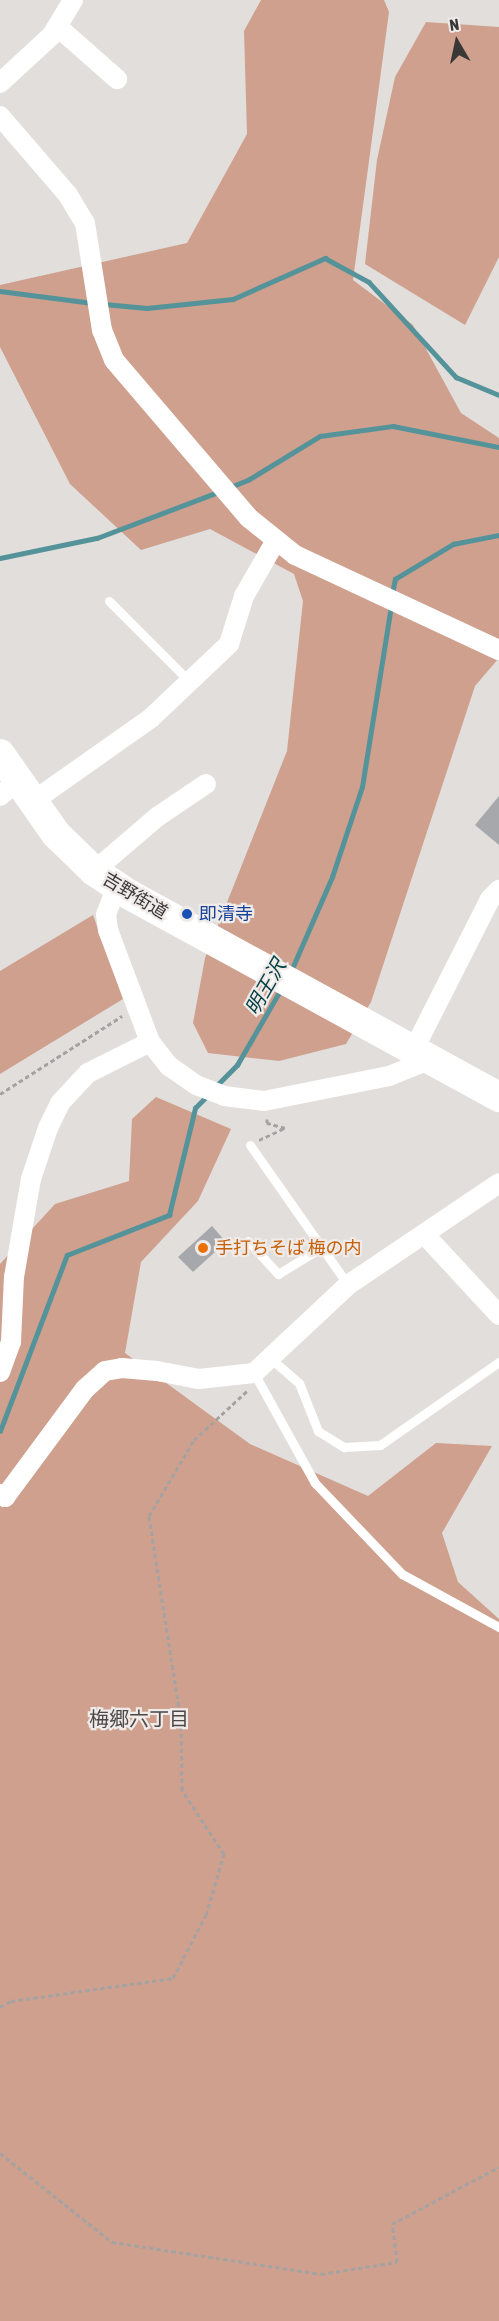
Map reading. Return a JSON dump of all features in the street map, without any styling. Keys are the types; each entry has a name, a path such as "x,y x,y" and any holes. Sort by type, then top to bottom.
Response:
{"main road":[{"name":"吉野街道","path":"0,754 16,793 105,879 198,933 499,1097"}],"street":[{"path":"0,83 58,27 73,0"},
{"path":"58,27 117,79"},
{"path":"0,116 68,195 85,223 102,330 114,360 178,440 249,518 275,542 497,649"},
{"path":"16,793 151,718 229,644 244,596 275,542"},
{"path":"206,784 157,817 105,879 106,914 108,930 150,1042 169,1066 196,1085 224,1096 264,1101 389,1076 421,1055 490,899 499,890"},
{"path":"0,1372 11,1342 14,1277 31,1179 48,1128 60,1103 88,1073 150,1042"},
{"path":"0,1494 5,1497 85,1389 105,1371 122,1368 156,1371 199,1379 254,1373 348,1285 499,1183"},
{"path":"425,1235 499,1315"}],"lane":[{"path":"109,601 189,681"},
{"path":"250,1145 348,1285"},
{"path":"248,1241 278,1274 322,1248"},
{"path":"270,1358 299,1383 318,1431 344,1447 380,1445 499,1362"},
{"path":"254,1373 315,1483 402,1574 499,1627"}],"path":[{"path":"0,1094 137,1007"},
{"path":"250,1145 285,1128 267,1123 264,1101"},
{"path":"0,2007 11,2001 173,1978 206,1915 224,1854 182,1790 181,1721 149,1516 194,1440 254,1385 254,1373"},
{"path":"0,2153 112,2242 321,2274 397,2262 392,2224 499,2167"}],"shaded area":[{"path":"261,0 384,0 389,12 353,280 413,325 461,413 499,438 499,658 475,686 371,1002 346,1044 279,1061 208,1053 193,1023 205,958 287,751 303,601 294,574 210,529 141,550 70,484 0,347 0,285 187,243 247,134 244,31"},
{"path":"426,22 499,27 499,257 465,325 365,264 377,160 395,77"},
{"path":"93,915 123,999 0,1074 0,971"},
{"path":"156,1097 231,1129 198,1201 141,1262 125,1353 250,1444 368,1496 436,1443 492,1446 442,1533 458,1582 499,1619 499,2321 0,2321 0,1264 55,1204 129,1181 132,1119"}],"building":[{"path":"499,796 499,845 475,825"},
{"path":"212,1226 226,1242 193,1272 178,1257"}],"waterway":[{"path":"104,304 147,308 233,299 325,258 369,282 456,377 499,395"},
{"path":"0,291 92,303"},
{"path":"228,488 248,480 320,436 393,426 499,447"},
{"path":"0,558 97,538 221,491"},
{"name":"明王沢","path":"392,594 395,579 453,544 499,535"},
{"name":"明王沢","path":"291,971 332,877 362,787 391,605"},
{"name":"明王沢","path":"216,1086 237,1065 281,989"},
{"name":"明王沢","path":"0,1431 67,1255 169,1215 195,1108 208,1095"}],"place":[{"name":"即清寺","path":"187,914"},
{"name":"手打ちそば 梅の内","path":"203,1248"}],"district":[{"name":"梅郷六丁目","path":"139,1718"}]}
